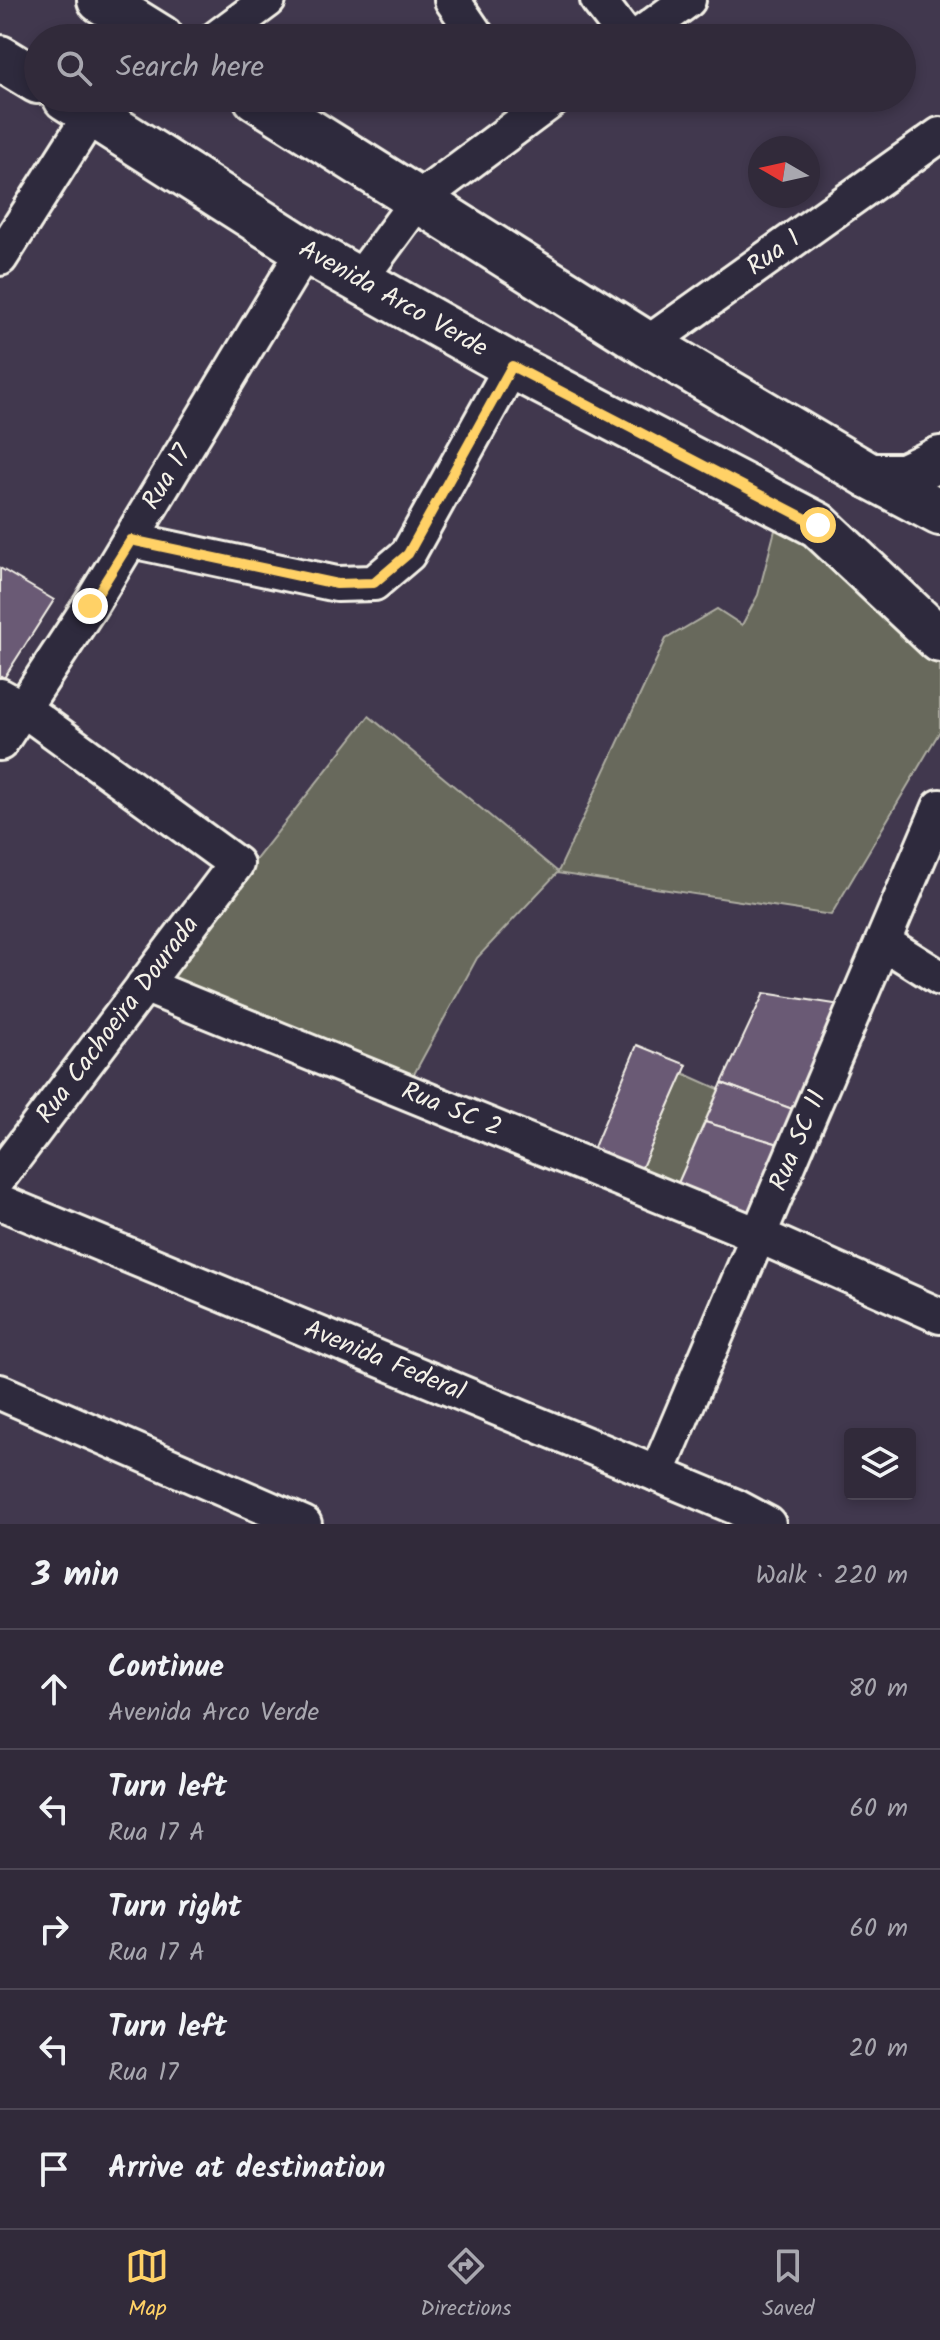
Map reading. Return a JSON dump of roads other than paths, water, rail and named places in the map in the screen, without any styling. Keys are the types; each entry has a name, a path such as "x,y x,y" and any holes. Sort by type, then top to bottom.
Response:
{"street":[{"path":"100,0 139,24"},
{"path":"236,24 268,0"},
{"path":"452,0 468,24"},
{"path":"598,0 616,24"},
{"path":"655,24 688,0"},
{"path":"0,58 24,73"},
{"path":"0,258 76,112"},
{"name":"Avenida Arco Verde","path":"88,112 305,250 512,366 818,525 940,640"},
{"path":"278,112 647,344 870,476 940,513"},
{"path":"359,280 418,200 526,112"},
{"name":"Rua 1","path":"647,344 940,135"},
{"name":"Rua 17","path":"0,743 11,702 90,606 305,250"},
{"path":"131,540 337,584 374,583 408,554 512,366"},
{"path":"870,476 904,476 940,459"},
{"name":"Rua Cachoeira Dourada","path":"0,1176 236,864 11,702"},
{"name":"Rua SC 11","path":"657,1474 940,807"},
{"path":"883,942 940,978"},
{"name":"Rua SC 2","path":"144,985 758,1235 940,1316"},
{"name":"Avenida Federal","path":"0,1202 736,1507 768,1524"},
{"path":"0,1392 304,1524"}]}
